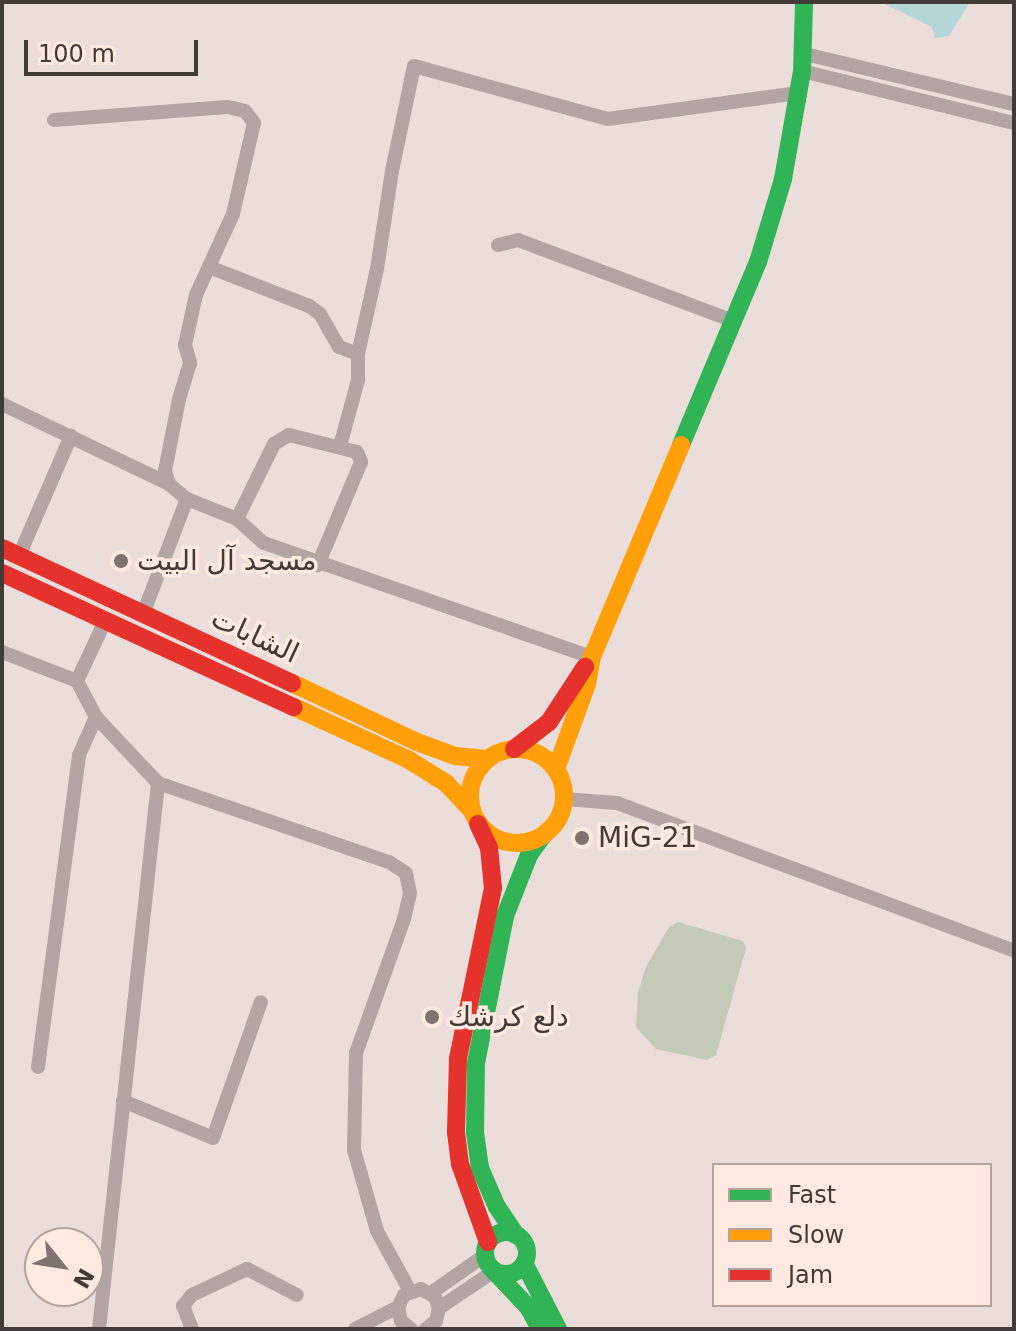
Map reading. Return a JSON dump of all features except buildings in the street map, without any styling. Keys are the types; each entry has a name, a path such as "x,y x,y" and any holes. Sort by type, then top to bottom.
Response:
{"main road":[{"path":"540,1329 528,1307 489,1256 460,1164 456,1132 458,1059 493,888 489,848 475,817 472,782 488,759 514,749 549,722 592,657 758,262 783,179 802,62 804,2"},
{"name":"الشابات","path":"11,552 417,742 455,756 488,759"},
{"name":"الشابات","path":"2,573 409,760 446,783 475,817"},
{"path":"556,769 587,684 592,657"},
{"path":"489,1256 514,1272 524,1263 527,1251 497,1207 480,1168 475,1132 476,1063 509,903 529,855 561,813 564,799 556,769 544,757 514,749"},
{"path":"475,817 488,834 516,844 543,836"},
{"path":"489,1256 497,1234 516,1235"},
{"path":"524,1263 558,1329"}],"street":[{"path":"802,62 1014,104"},
{"path":"802,62 1014,123"},
{"path":"340,446 358,380 358,354 377,269 394,157 414,66 608,119 798,93"},
{"path":"54,120 228,107 245,111 254,123 233,214 196,295 185,345 190,363 179,399 165,471 169,484"},
{"path":"498,245 518,240 734,321"},
{"path":"209,267 309,306 320,314 339,347 358,354"},
{"path":"2,404 169,484 187,499 237,519 264,543 318,565 592,657"},
{"path":"237,519 274,444 289,435 357,452 361,462 318,565"},
{"path":"11,552 71,436"},
{"path":"143,614 187,499"},
{"path":"77,681 105,621"},
{"path":"2,652 77,681 96,717 158,783 389,862 406,873 410,893 404,919 356,1053 354,1150 377,1231 410,1291"},
{"path":"38,1067 79,755 96,717"},
{"path":"99,1329 158,783"},
{"path":"564,799 617,803 1014,951"},
{"path":"123,1101 213,1138 261,1002"},
{"path":"410,1291 431,1293 489,1256"},
{"path":"426,1329 436,1321 439,1308 489,1256"},
{"path":"192,1329 183,1306 192,1295 247,1269 297,1295"},
{"path":"355,1329 398,1307 410,1291"},
{"path":"431,1293 439,1308"},
{"path":"398,1307 402,1328"}],"green space":[{"path":"678,922 743,941 746,948 716,1055 707,1060 656,1049 636,1027 638,992 646,967 669,927"}],"water":[{"path":"881,2 970,2 949,36 935,38 932,27"}],"traffic: fast":[{"path":"681,445 758,262 783,179 802,71 804,2"},
{"path":"516,1235 497,1207 480,1168 475,1132 476,1063 505,916 529,855 543,836"},
{"path":"506,1232 521,1238 527,1253 521,1268 506,1274 491,1268 485,1253 491,1238 506,1232"},
{"path":"524,1263 558,1329"},
{"path":"494,1271 528,1307 540,1329"}],"traffic: slow":[{"path":"556,769 587,684 592,657 681,445"},
{"path":"292,683 417,742 455,756 488,759"},
{"path":"294,707 409,760 446,783 472,811"},
{"path":"517,749 535,753 550,763 560,778 564,796 560,814 550,829 535,839 517,843 499,839 484,829 474,814 470,796 474,778 484,763 499,753 517,749"}],"traffic: jam":[{"path":"2,548 292,683"},
{"path":"2,573 294,707"},
{"path":"514,749 549,722 585,667"},
{"path":"478,824 489,848 493,888 458,1059 456,1132 460,1164 488,1242"}],"place":[{"name":"مسجد آل البيت","path":"121,561"},
{"name":"MiG-21","path":"582,838"},
{"name":"دلع كرشك","path":"432,1017"}]}
